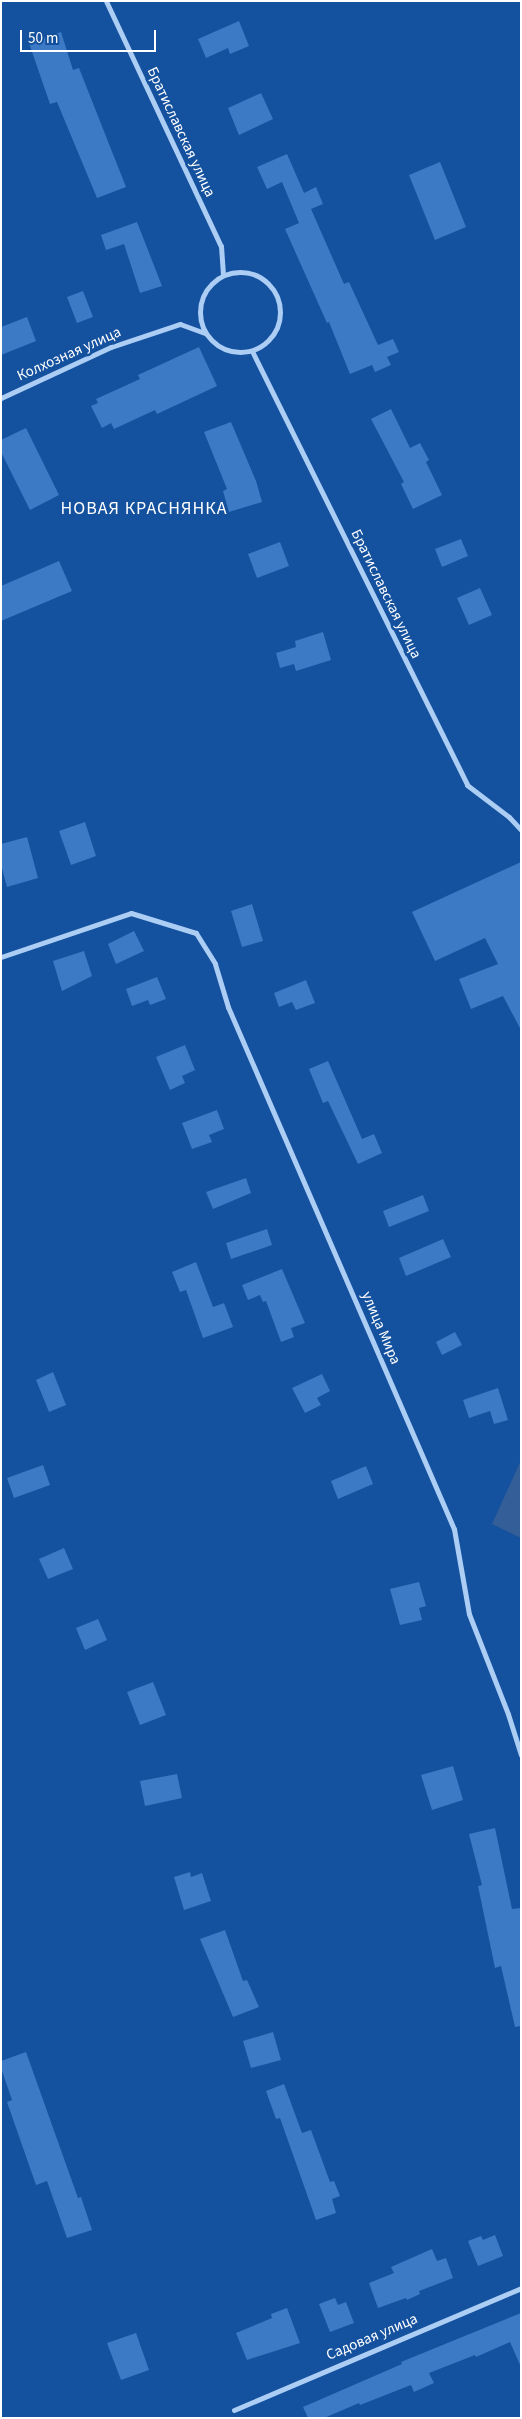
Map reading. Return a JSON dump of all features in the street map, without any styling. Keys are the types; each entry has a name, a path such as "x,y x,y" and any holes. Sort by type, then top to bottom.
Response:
{"street":[{"name":"Братиславская улица","path":"106,1 221,246 223,275"},
{"path":"237,272 257,276 269,284 277,296 280,310 278,323 272,336 264,344 252,351 225,350 214,343 205,333 200,320 199,307 203,294 212,283 223,275 237,272"},
{"name":"Колхозная улица","path":"1,398 111,347 180,324 205,333"},
{"name":"Братиславская улица","path":"252,351 467,785 509,817 521,830"},
{"name":"улица Мира","path":"1,957 131,913 196,933 215,964 228,1007 454,1529 470,1614 508,1714 521,1755"},
{"name":"Садовая улица","path":"234,2410 521,2288"}],"water":[{"path":"521,1460 521,1538 492,1524"}],"building":[{"path":"239,21 249,46 230,54 228,48 206,58 198,39"},
{"path":"61,32 73,70 79,68 126,187 97,198 57,102 50,104 29,43"},
{"path":"261,93 273,119 239,135 228,108"},
{"path":"287,154 304,193 316,187 323,204 311,209 344,284 349,282 378,345 393,339 399,352 387,357 391,365 375,372 372,365 350,374 329,322 327,323 285,229 299,223 282,182 267,189 257,167"},
{"path":"440,162 466,227 435,240 409,175"},
{"path":"137,222 162,286 140,293 124,244 106,250 101,235"},
{"path":"83,291 93,317 77,323 67,297"},
{"path":"27,317 36,341 1,355 1,327"},
{"path":"199,347 217,386 157,414 155,410 114,429 111,423 102,428 91,406 98,403 96,399 140,379 138,375"},
{"path":"391,409 410,448 420,443 429,460 426,462 442,495 413,509 401,484 404,482 371,419"},
{"path":"231,422 256,481 262,502 229,512 223,491 227,489 204,432"},
{"path":"26,428 59,495 30,510 1,452 1,440"},
{"path":"461,539 468,556 442,567 435,549"},
{"path":"280,542 289,566 257,578 248,554"},
{"path":"59,561 72,591 1,621 1,586"},
{"path":"480,588 492,615 469,625 457,598"},
{"path":"323,632 331,660 296,671 294,664 280,668 276,653 296,647 295,641"},
{"path":"85,822 96,856 71,865 59,831"},
{"path":"27,837 38,878 7,887 1,865 1,844"},
{"path":"521,862 521,1030 503,996 471,1009 459,979 498,964 485,938 435,961 412,912"},
{"path":"252,904 263,941 242,947 231,911"},
{"path":"134,931 144,951 116,964 108,944"},
{"path":"84,951 92,976 62,991 53,961"},
{"path":"157,977 166,999 150,1005 148,1000 132,1006 126,989"},
{"path":"306,980 315,1003 296,1010 292,1002 279,1007 274,993"},
{"path":"185,1045 195,1070 182,1076 185,1083 170,1090 156,1057"},
{"path":"328,1061 362,1139 374,1134 382,1153 358,1164 328,1101 323,1103 309,1069"},
{"path":"217,1110 224,1129 209,1135 212,1142 192,1149 182,1123"},
{"path":"246,1178 251,1193 213,1209 206,1192"},
{"path":"423,1195 429,1211 389,1227 383,1211"},
{"path":"267,1229 272,1245 231,1259 226,1243"},
{"path":"443,1239 451,1257 406,1276 399,1258"},
{"path":"196,1262 213,1307 224,1303 233,1327 203,1338 186,1290 180,1292 172,1272"},
{"path":"282,1269 305,1323 291,1328 294,1337 281,1342 266,1301 263,1302 260,1295 248,1300 242,1285"},
{"path":"455,1332 462,1345 442,1355 436,1342"},
{"path":"53,1372 66,1405 49,1412 36,1380"},
{"path":"322,1374 330,1391 317,1398 321,1405 305,1413 292,1388"},
{"path":"498,1388 508,1420 494,1424 490,1411 469,1418 463,1400"},
{"path":"43,1465 50,1485 14,1498 7,1478"},
{"path":"366,1466 373,1484 338,1499 331,1481"},
{"path":"64,1548 73,1569 48,1579 39,1559"},
{"path":"419,1582 426,1606 419,1608 422,1620 400,1625 390,1589"},
{"path":"98,1619 107,1640 85,1650 76,1628"},
{"path":"153,1682 166,1715 140,1725 127,1692"},
{"path":"453,1766 463,1800 432,1810 421,1775"},
{"path":"177,1774 182,1798 145,1806 140,1781"},
{"path":"495,1828 512,1909 521,1908 521,2026 515,2027 501,1966 495,1968 478,1886 482,1885 469,1834"},
{"path":"190,1872 191,1877 202,1873 211,1901 184,1910 174,1877"},
{"path":"225,1930 243,1981 247,1980 259,2007 233,2017 200,1939"},
{"path":"273,2032 281,2060 251,2068 243,2041"},
{"path":"26,2052 78,2198 81,2197 92,2230 67,2238 47,2181 36,2185 7,2102 12,2100 1,2068 1,2061"},
{"path":"284,2084 302,2133 311,2130 330,2182 334,2181 340,2196 332,2199 336,2213 316,2220 280,2118 276,2119 266,2091"},
{"path":"495,2235 503,2256 478,2266 468,2241 481,2236 483,2240"},
{"path":"432,2249 437,2261 446,2258 453,2278 419,2291 420,2294 407,2300 406,2298 378,2308 369,2283 394,2273 391,2267"},
{"path":"335,2298 338,2305 346,2302 354,2323 330,2332 319,2304"},
{"path":"287,2308 300,2343 247,2360 236,2333 272,2318 271,2314"},
{"path":"521,2313 521,2367 510,2342 476,2357 475,2355 429,2373 434,2383 414,2392 411,2385 360,2405 359,2403 324,2418 308,2418 303,2407 402,2364 401,2362"},
{"path":"136,2333 149,2370 121,2380 107,2343"}],"district":[{"name":"НОВАЯ КРАСНЯНКА","path":"144,509"}]}
